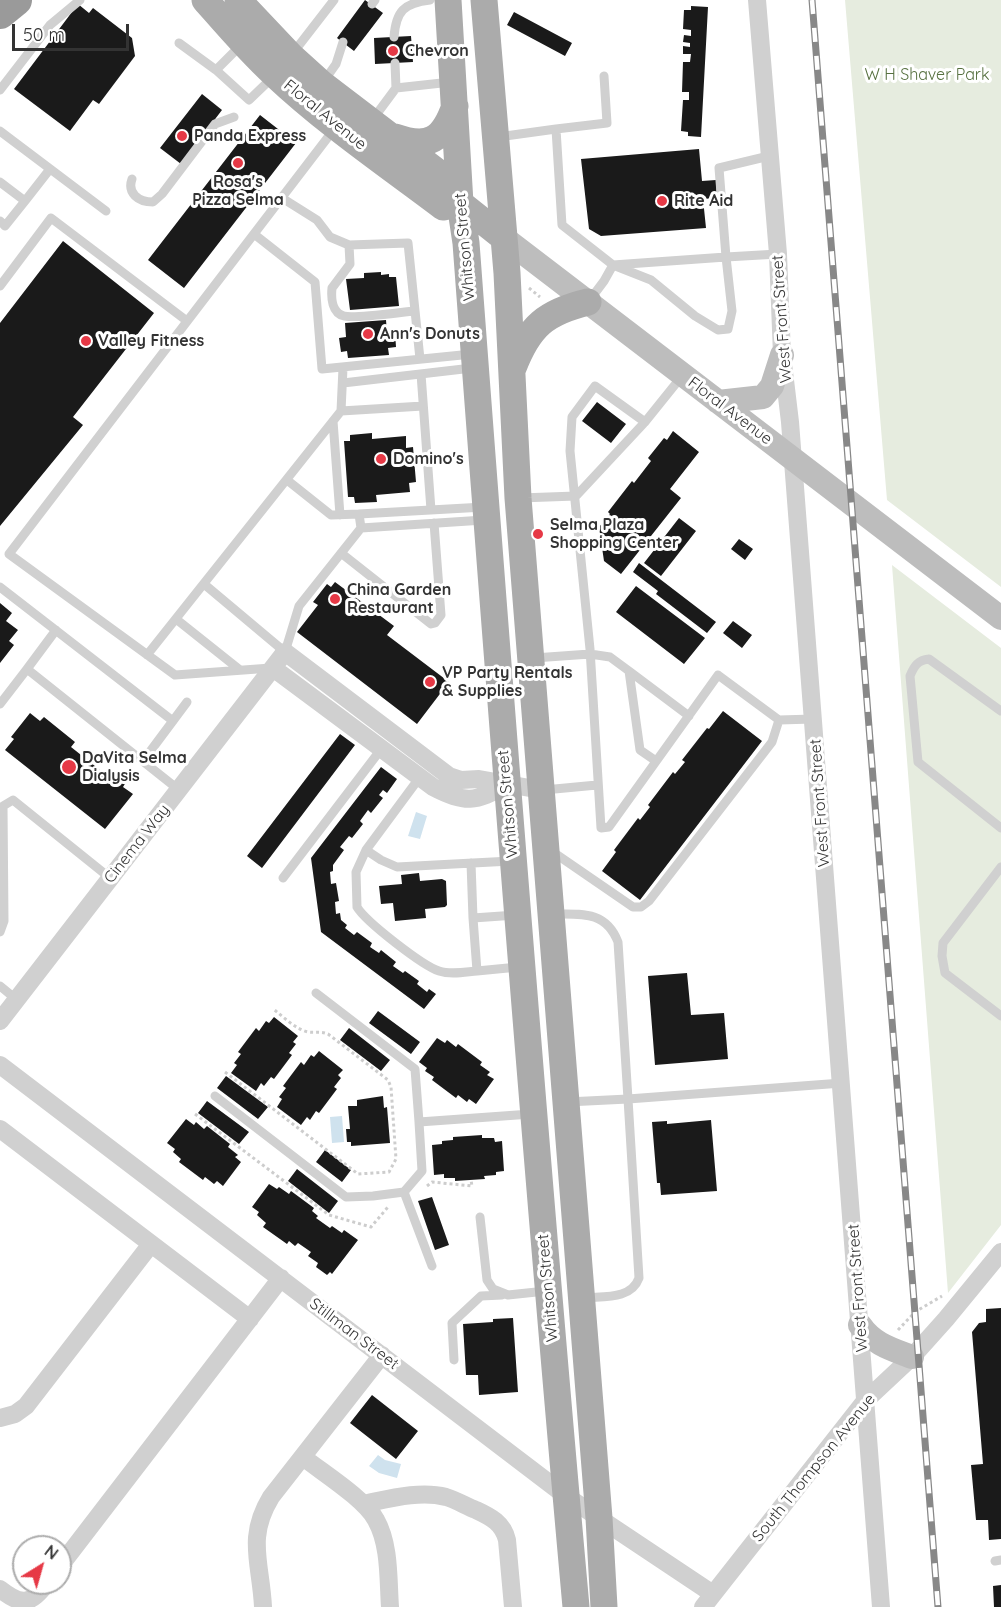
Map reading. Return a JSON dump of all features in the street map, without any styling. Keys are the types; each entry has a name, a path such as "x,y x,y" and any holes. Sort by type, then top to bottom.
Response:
{"highway":[{"path":"0,13 16,0"}],"main road":[{"name":"Floral Avenue","path":"206,0 252,34 337,126 443,207 460,203"},
{"name":"Floral Avenue","path":"238,0 252,34"},
{"name":"Whitson Street","path":"448,0 460,203 466,243 506,785 547,1291 576,1607"},
{"name":"Whitson Street","path":"484,0 513,369 518,498 599,1518 604,1607"},
{"name":"Floral Avenue","path":"283,65 322,84 381,128 440,174 460,203 504,238 1001,618"},
{"path":"381,128 421,144 432,140 445,127 454,94"},
{"path":"513,369 521,349 542,322 562,309 588,302"},
{"path":"718,402 763,397 772,386 783,355"},
{"path":"475,361 484,375 493,416 497,471 518,498"},
{"path":"487,513 496,511 505,522 513,622 530,647"},
{"path":"522,966 536,991 548,1098 566,1102"},
{"path":"539,1177 554,1181 563,1261 581,1298"},
{"path":"861,1325 868,1336 884,1347 912,1356"}],"street":[{"name":"West Front Street","path":"757,0 881,1607"},
{"path":"285,652 449,776 461,780 479,779 541,790"},
{"name":"Cinema Way","path":"0,1021 285,652"},
{"path":"273,668 444,793 468,799 483,798 506,785"},
{"name":"Stillman Street","path":"0,1065 566,1496 708,1600"},
{"path":"0,1129 250,1319"},
{"path":"0,1418 15,1414 26,1406 151,1244"},
{"name":"South Thompson Avenue","path":"708,1600 865,1401 912,1356 946,1319 1001,1252"},
{"path":"72,1550 281,1278"},
{"path":"263,1607 256,1545 258,1522 272,1497 382,1355"},
{"path":"303,1457 363,1504 376,1521 383,1540 390,1607"},
{"path":"363,1504 391,1498 437,1496 457,1502 497,1521 505,1531 507,1540 513,1607"},
{"path":"0,1589 16,1600 29,1601 37,1595"}],"lane":[{"path":"0,90 50,25 80,0"},
{"path":"179,43 216,70 249,100 283,65 334,0"},
{"path":"394,37 395,23 401,12 412,2 430,0"},
{"path":"216,70 252,34"},
{"path":"9,554 337,126 322,84 336,64 343,42"},
{"path":"381,128 396,88 395,63"},
{"path":"495,137 607,123 604,76"},
{"path":"396,88 454,94"},
{"path":"132,179 130,185 133,194 142,201 153,202 162,194 215,124 234,117"},
{"path":"556,129 562,225 613,264 651,280 695,316 717,330 728,329 732,311 719,168 770,156"},
{"path":"0,131 106,211"},
{"path":"0,221 5,226 50,169"},
{"path":"0,182 25,201"},
{"path":"282,198 317,220 330,237 349,245 408,243 420,359"},
{"path":"0,286 51,218 187,321"},
{"path":"254,234 315,282 322,369 420,359 475,361"},
{"path":"349,245 350,264 332,288 334,306 338,313 349,317 415,311"},
{"path":"613,264 778,254"},
{"path":"588,302 604,281 613,264"},
{"path":"343,382 421,374 475,361"},
{"path":"147,655 341,411 343,368"},
{"path":"421,374 431,510"},
{"path":"518,498 576,495 645,422 682,376"},
{"path":"645,422 595,386 572,417 570,451 590,654 601,828 609,827 718,675 779,720 813,719"},
{"path":"341,411 423,406"},
{"path":"333,421 340,515"},
{"path":"287,480 331,515 431,510 487,513"},
{"path":"361,528 434,523 487,513"},
{"path":"204,584 285,652 299,606 361,528 359,514"},
{"path":"341,553 431,624 435,623 441,615 434,523"},
{"path":"0,547 175,675 273,668"},
{"path":"0,587 173,721"},
{"path":"176,619 240,670"},
{"path":"0,704 56,630"},
{"path":"530,647 610,657 689,716"},
{"path":"1001,711 937,662 929,658 914,666 910,676 918,762 1001,828"},
{"path":"27,669 179,790"},
{"path":"629,671 640,750 656,761"},
{"path":"142,761 187,702"},
{"path":"546,847 633,907 641,907 649,901 772,742 779,720"},
{"path":"283,878 382,748"},
{"path":"420,777 366,850 356,872 357,907 361,914 429,967 446,973 522,966"},
{"path":"541,790 597,785"},
{"path":"0,932 4,921 3,806 13,800 111,878"},
{"path":"366,850 389,865 397,867 513,861"},
{"path":"471,863 477,971"},
{"path":"1001,867 943,943 942,956 945,973 1001,1016"},
{"path":"551,914 599,918 606,922 618,942 639,1278 637,1284 626,1293 581,1298"},
{"path":"474,918 518,915"},
{"path":"0,986 17,1000"},
{"path":"214,1096 346,1197 404,1192 422,1172 415,1068 316,993"},
{"path":"566,1102 842,1083"},
{"path":"419,1122 534,1113"},
{"path":"404,1192 432,1266"},
{"path":"480,1217 487,1280 493,1289 508,1295"},
{"path":"454,1360 452,1323 481,1296 547,1291"}],"path":[{"path":"523,284 545,300"},
{"path":"225,1072 358,1173 389,1172 396,1159 391,1087 388,1080 328,1034 300,1029 273,1010"},
{"path":"896,1333 915,1312 942,1296"}],"green space":[{"name":"W H Shaver Park","path":"845,0 1001,0 1001,587 887,500"},
{"path":"892,565 1001,648 1001,1225 948,1293"}],"water":[{"path":"416,812 427,816 420,839 408,836"},
{"path":"342,1116 344,1142 332,1143 330,1117"},
{"path":"378,1455 385,1460 401,1464 397,1478 379,1473 369,1466"}],"building":[{"path":"365,0 383,13 354,51 337,38"},
{"path":"78,4 89,13 93,8 132,38 135,56 99,104 93,100 70,131 14,89"},
{"path":"691,6 708,7 701,137 688,136 688,132 681,131 683,100 689,100 689,92 682,92 683,62 690,62 691,54 683,54 683,46 690,47 690,43 683,42 684,35 691,36 691,30 683,29 684,10 691,10"},
{"path":"514,12 572,43 565,56 507,25"},
{"path":"411,36 413,62 375,64 374,38"},
{"path":"202,94 222,110 181,164 160,148"},
{"path":"260,115 296,143 184,288 148,260"},
{"path":"699,149 702,181 716,180 717,198 703,199 706,228 601,236 589,229 581,159"},
{"path":"63,241 154,313 73,417 83,425 0,526 0,323"},
{"path":"381,272 381,275 389,274 389,277 396,277 399,306 350,310 346,279 364,278 364,273"},
{"path":"386,320 387,333 395,332 396,347 388,348 389,355 348,358 347,351 341,352 339,338 346,337 345,323"},
{"path":"597,402 626,424 611,443 582,421"},
{"path":"673,431 699,452 670,489 681,498 621,574 604,561 599,527 632,481 634,483 651,461 648,458 664,438 667,440"},
{"path":"372,433 372,439 406,436 406,448 413,447 416,482 409,483 410,492 376,495 377,502 355,503 354,497 348,497 344,441 350,441 350,435"},
{"path":"679,518 696,531 661,576 644,563"},
{"path":"739,539 753,549 745,560 731,549"},
{"path":"639,563 716,622 707,633 656,594 658,591 633,572"},
{"path":"335,582 394,626 387,635 449,682 417,724 297,632 318,605 313,602 327,584 331,587"},
{"path":"636,586 705,638 684,664 616,612"},
{"path":"0,603 12,613 6,621 18,630 9,641 14,645 0,663"},
{"path":"733,621 752,635 742,648 723,633"},
{"path":"723,711 762,741 640,900 602,871 616,852 614,850 638,818 640,820 650,807 648,805 673,772 675,774 685,762 682,760"},
{"path":"30,713 40,721 44,717 75,742 71,747 105,774 109,769 126,782 123,787 133,794 105,829 5,750 14,739 11,737"},
{"path":"340,734 355,745 262,868 247,856"},
{"path":"381,767 397,779 387,793 383,790 379,795 383,798 371,813 368,810 360,821 363,824 352,838 349,836 340,847 344,850 333,865 333,871 330,872 331,884 336,883 339,901 335,902 336,914 340,913 341,920 347,925 345,928 354,935 357,932 372,943 370,947 379,953 381,950 396,962 393,966 419,981 417,984 427,992 429,989 436,994 424,1009 321,932 311,858"},
{"path":"419,873 420,881 442,879 446,881 447,905 425,909 426,918 395,921 393,903 381,904 379,886 402,884 401,875"},
{"path":"687,973 691,1015 724,1013 728,1059 655,1065 648,976"},
{"path":"378,1011 420,1042 411,1054 369,1023"},
{"path":"274,1017 298,1036 293,1042 296,1044 289,1053 292,1055 274,1079 271,1077 264,1086 261,1083 256,1091 231,1073 237,1065 234,1063 241,1054 238,1052 256,1028 259,1031 266,1021 269,1023"},
{"path":"349,1028 390,1060 381,1071 340,1040"},
{"path":"437,1038 445,1043 447,1040 456,1047 458,1044 482,1062 480,1065 490,1072 487,1075 494,1079 476,1104 469,1099 467,1102 458,1095 456,1098 432,1080 434,1077 425,1071 427,1068 419,1062"},
{"path":"319,1051 343,1070 338,1075 341,1078 334,1087 337,1089 319,1113 316,1111 310,1120 307,1117 301,1125 277,1107 282,1099 279,1097 286,1088 283,1086 301,1062 304,1065 311,1055 314,1057"},
{"path":"226,1076 268,1107 258,1119 217,1088"},
{"path":"383,1096 384,1108 387,1107 390,1143 351,1146 351,1142 347,1142 346,1129 350,1129 348,1106 357,1106 357,1100"},
{"path":"207,1101 249,1132 239,1144 198,1113"},
{"path":"186,1119 194,1125 196,1122 204,1129 207,1126 230,1144 228,1147 238,1155 235,1157 241,1162 223,1186 217,1181 214,1184 205,1177 203,1180 179,1162 181,1159 173,1152 175,1149 167,1143"},
{"path":"711,1120 717,1191 661,1195 660,1183 657,1183 652,1122 667,1121 667,1124"},
{"path":"482,1135 482,1138 494,1138 495,1142 502,1141 504,1171 496,1172 496,1175 484,1176 485,1179 455,1181 455,1178 444,1178 444,1174 434,1175 432,1145 453,1140 453,1137"},
{"path":"325,1150 351,1170 342,1182 316,1162"},
{"path":"297,1169 338,1201 329,1213 288,1181"},
{"path":"269,1184 289,1194 291,1191 314,1208 312,1211 318,1216 316,1218 330,1228 332,1226 342,1233 344,1230 358,1240 332,1274 330,1272 327,1275 316,1267 318,1263 308,1256 311,1252 298,1243 295,1246 289,1241 287,1244 263,1227 266,1223 257,1215 259,1212 252,1207"},
{"path":"432,1197 449,1245 435,1250 418,1201"},
{"path":"1001,1308 1001,1539 989,1540 988,1520 976,1520 971,1465 983,1464 972,1332 979,1323 986,1322 986,1309"},
{"path":"513,1318 518,1392 479,1395 478,1375 466,1375 463,1324"},
{"path":"372,1395 418,1431 396,1459 350,1423"},
{"path":"1001,1585 1001,1607 994,1607 993,1586"}],"railway":[{"path":"812,0 938,1607"}],"place":[{"name":"Chevron","path":"393,51"},
{"name":"Panda Express","path":"182,136"},
{"name":"Rosa's Pizza Selma","path":"238,163"},
{"name":"Rite Aid","path":"662,201"},
{"name":"Ann's Donuts","path":"368,334"},
{"name":"Valley Fitness","path":"86,341"},
{"name":"Domino's","path":"381,459"},
{"name":"Selma Plaza Shopping Center","path":"538,534"},
{"name":"China Garden Restaurant","path":"335,599"},
{"name":"VP Party Rentals & Supplies","path":"430,682"},
{"name":"DaVita Selma Dialysis","path":"69,767"}]}
